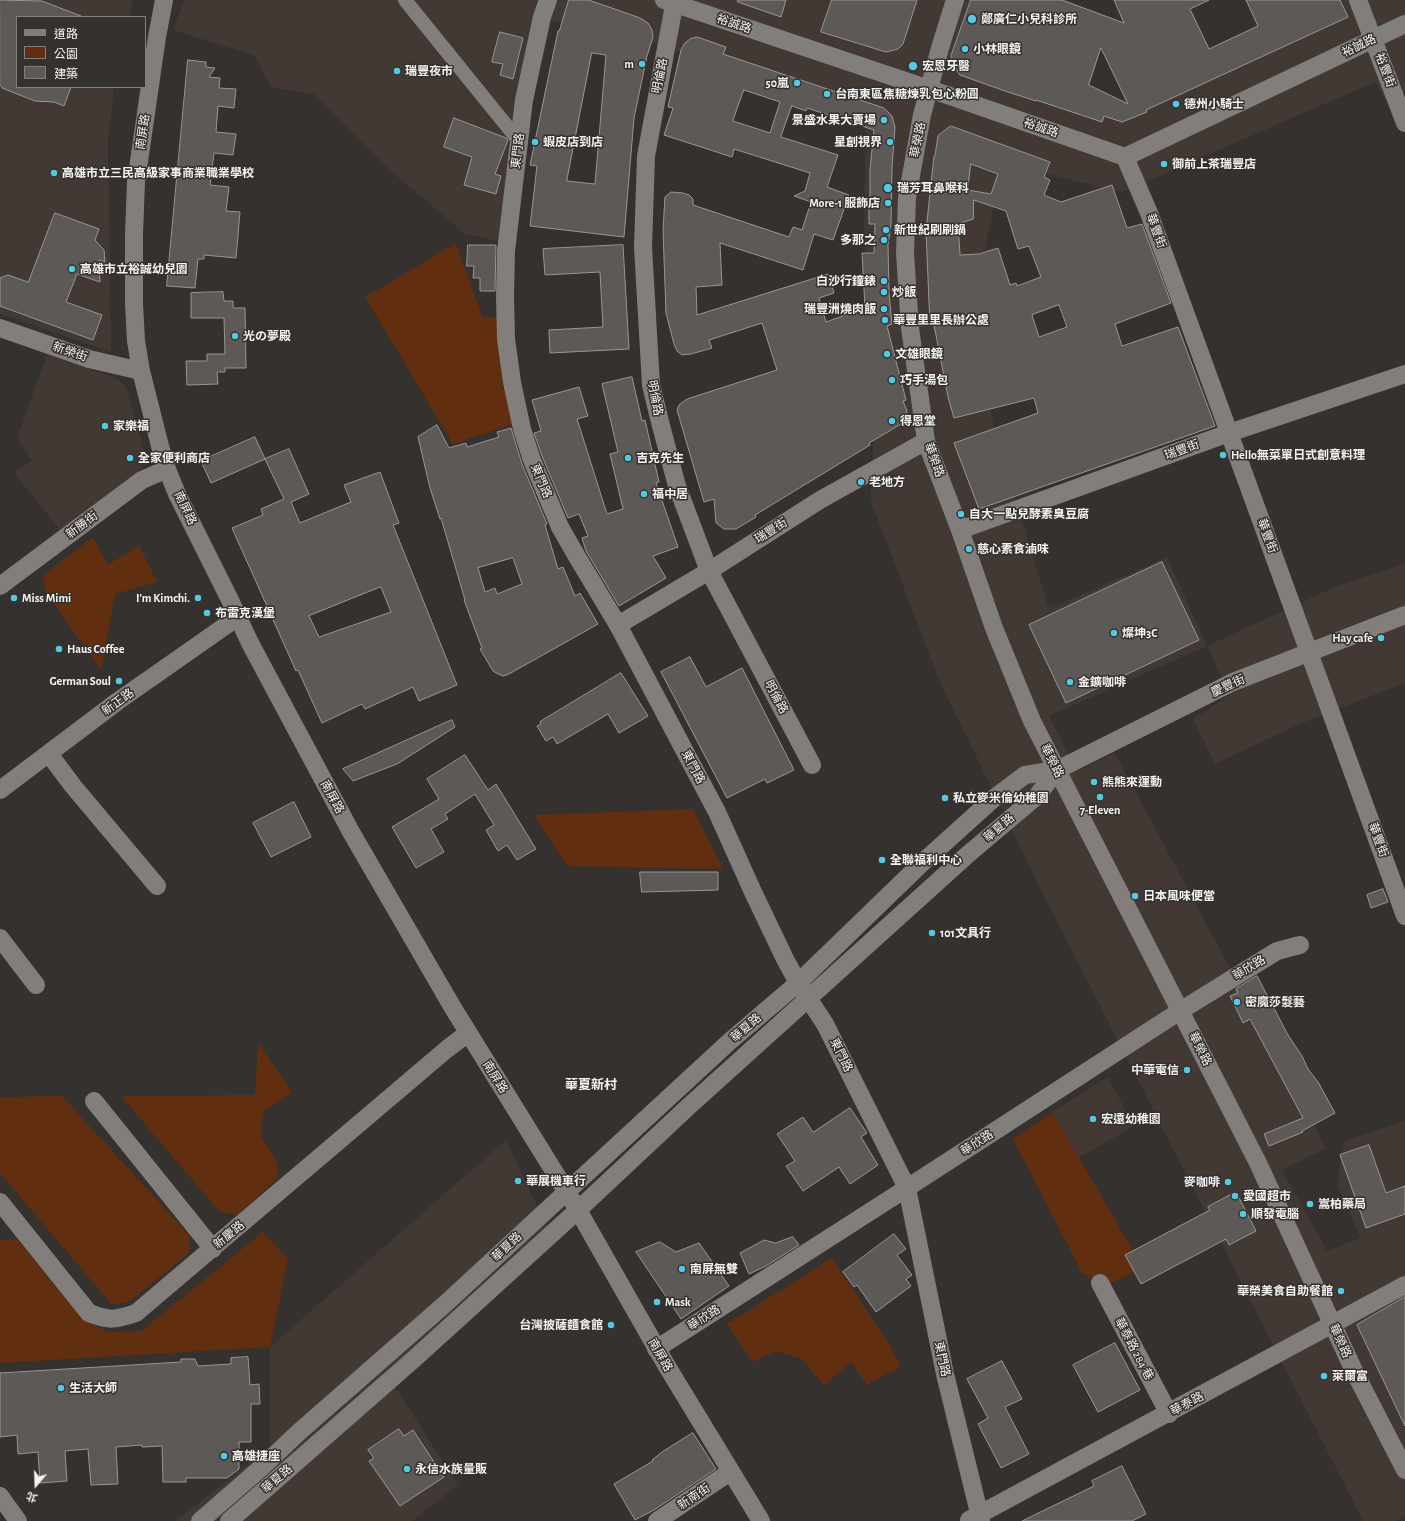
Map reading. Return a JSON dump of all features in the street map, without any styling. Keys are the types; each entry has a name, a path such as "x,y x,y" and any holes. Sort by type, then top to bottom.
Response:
{"street":[{"name":"南屏路","path":"164,0 157,37 135,193 134,304 136,341 141,371 158,440 177,494 238,617 322,779 468,1033 578,1210 656,1348 761,1521"},
{"path":"405,0 519,141"},
{"name":"東門路","path":"548,0 542,17 524,100 506,250 506,339 512,382 522,429 530,454 560,527 618,625 718,812 784,959 798,983 826,1024 907,1188 976,1519"},
{"name":"華榮路","path":"955,0 929,89 919,130 907,198 905,253 910,328 926,441 960,530 1010,670 1032,721 1258,1163 1355,1374 1405,1470"},
{"name":"裕豐街","path":"1358,0 1405,123"},
{"name":"裕誠路","path":"671,1 1125,157 1405,24"},
{"name":"明倫路","path":"671,1 646,156 643,247 651,385 677,486 709,571 812,765"},
{"name":"華豐街","path":"1125,157 1149,213 1405,916"},
{"name":"新榮街","path":"0,328 89,359 141,371"},
{"name":"瑞豐街","path":"960,530 1229,433 1405,374"},
{"name":"瑞豐街","path":"618,625 709,571 820,500 926,441"},
{"name":"新勝街","path":"0,586 142,480 167,468"},
{"name":"慶豐街","path":"1057,770 1233,682 1405,615"},
{"name":"新正路","path":"0,790 118,701 238,617"},
{"path":"49,754 73,786 157,886"},
{"name":"華夏路","path":"200,1521 444,1305 729,1042 798,983 922,863 994,798 1025,775 1057,770"},
{"name":"華夏路","path":"229,1521 391,1379 578,1210 667,1126 966,856 1037,796 1057,770"},
{"path":"0,938 36,985"},
{"name":"華欣路","path":"656,1348 1180,1011 1277,951 1300,945"},
{"name":"新慶路","path":"0,1202 89,1313 104,1319 117,1319 136,1313 447,1049 468,1033"},
{"path":"94,1101 213,1249"},
{"name":"華泰路 284 巷","path":"1100,1283 1168,1414"},
{"name":"華泰路","path":"976,1519 1405,1285"},
{"name":"新南街","path":"657,1521 730,1472"},
{"path":"0,1496 18,1521"}],"shaded area":[{"name":"高雄市立三民高級家事商業職業學校","path":"0,0 133,0 129,16 16,16 16,88 114,88 108,142 111,352 0,314"},
{"path":"184,0 1061,0 1037,68 1119,101 1339,0 1405,0 1405,93 1385,100 1375,82 1122,192 1047,174 1003,159 974,303 974,316 994,427 1049,609 1167,557 1207,646 1049,716 1077,771 1115,753 1326,1148 1282,1170 1327,1251 1361,1238 1337,1186 1344,1141 1405,1121 1405,1516 1395,1521 1363,1521 1045,898 939,680 870,499 877,380 864,234 866,116 619,31 544,20 503,242 465,234 385,166 314,94 271,87 255,56 174,30"},
{"path":"47,355 116,378 126,387 147,460 140,470 63,533 14,473 32,460 17,438"},
{"path":"1405,564 1405,683 1304,722 1215,764 1193,719 1230,695 1207,646 1337,586"},
{"name":"宏遠幼稚園","path":"1108,1077 1134,1126 1078,1158 1052,1112"},
{"path":"506,1140 552,1237 395,1387 458,1485 412,1521 175,1521 270,1447 270,1347"}],"green space":[{"path":"456,243 482,317 499,318 513,424 453,444 365,297"},
{"path":"93,537 108,565 139,545 157,582 115,594 101,670 46,593 43,576"},
{"path":"693,809 723,869 567,866 534,815"},
{"path":"258,1043 292,1092 263,1112 261,1137 277,1161 278,1178 237,1215 219,1211 125,1101 123,1096 255,1095"},
{"path":"62,1096 190,1236 189,1253 127,1303 111,1304 0,1173 0,1097"},
{"path":"1052,1112 1131,1247 1142,1269 1106,1285 1082,1273 1013,1139"},
{"path":"263,1232 288,1259 270,1347 0,1363 0,1240 17,1239 82,1319 108,1332 141,1331"},
{"path":"832,1258 890,1346 901,1366 867,1385 851,1362 824,1386 802,1359 776,1351 753,1362 727,1324"}],"building":[{"path":"0,0 42,1 81,16 16,16 16,88 71,88 64,106 54,102 35,101 2,88 0,85"},
{"path":"569,0 588,0 640,18 648,23 652,30 653,37 647,56 634,118 624,237 530,226 537,166 530,165 559,31","holes":["592,53 606,55 595,184 567,181"]},
{"path":"738,0 786,0 781,17 738,2"},
{"path":"832,0 917,0 903,44 898,49 886,52 821,32"},
{"path":"971,0 1062,0 1124,23 1114,0 1209,0 1190,9 1209,49 1258,26 1246,0 1340,0 1348,17 1146,110 1147,112 1122,122 1104,116 1102,122 960,75 952,64 951,56","holes":["1101,48 1128,104 1089,85"]},
{"path":"500,32 523,38 513,79 500,75 503,64 492,62"},
{"path":"697,37 726,47 723,54 884,108 892,116 895,127 892,167 891,224 888,245 889,293 892,324 887,326 906,400 903,401 907,411 906,419 901,424 869,443 870,445 755,515 756,517 736,529 724,529 716,523 714,499 704,502 677,410 679,405 687,399 777,370 762,323 709,340 712,348 682,355 677,351 666,313 663,230 665,197 671,192 683,193 689,195 693,199 693,205 789,237 793,227 802,230 811,202 794,196 805,191 810,173 734,149 732,157 664,135 673,108 668,107 681,50 685,43 690,39","holes":["744,90 780,102 770,133 733,121","792,106 806,111 807,108 874,130 869,197 869,224 875,224 874,253 862,253 865,308 826,322 819,298 834,293 828,274 697,315 696,287 722,285 720,243 803,270 814,234 833,240 849,195 827,187 838,155 781,137"]},
{"path":"188,60 206,62 206,67 215,68 209,77 220,78 219,88 236,89 234,108 218,106 216,132 236,134 233,155 214,153 210,185 229,187 226,211 240,212 236,258 204,255 204,259 198,259 195,288 167,286"},
{"path":"454,118 508,140 495,174 501,176 496,194 464,185 472,157 444,147"},
{"path":"951,126 1050,162 1044,177 1050,180 1044,195 1061,202 1112,185 1127,228 1142,224 1171,303 1115,324 1122,346 1178,327 1215,426 979,509 954,443 1038,413 1034,398 954,418 948,397 934,325 930,325 926,231 934,156 938,136","holes":["971,164 998,174 991,194 968,190","974,200 1006,211 1018,249 1029,246 1041,277 1017,286 1016,283 1010,285 998,248 979,254 960,255 958,224 973,219","1059,305 1067,327 1039,337 1032,315"]},
{"path":"55,213 99,229 95,240 104,250 105,262 99,260 100,282 77,274 66,302 102,315 93,340 0,306 0,278 8,275 28,282"},
{"path":"468,245 496,245 495,291 480,291 480,278 473,278 474,266 467,266"},
{"path":"623,245 629,349 550,353 549,330 603,327 600,272 545,275 543,249"},
{"name":"光の夢殿","path":"223,292 224,301 233,301 233,308 245,308 246,368 225,368 225,372 217,372 218,384 187,385 186,361 207,361 207,354 225,354 224,318 191,318 191,293"},
{"path":"632,377 642,421 645,420 659,482 656,483 678,547 653,556 666,578 619,606 586,551 582,538 588,536 579,514 568,518 534,433 541,431 532,400 579,387 588,416 577,419 607,514 623,509 610,454 618,452 602,384"},
{"path":"437,425 449,448 466,443 467,447 499,437 497,432 511,428 522,464 547,524 545,525 558,569 563,567 575,596 580,593 598,624 509,674 503,676 493,671 480,649 482,648 464,600 441,518 440,519 430,488 418,437","holes":["513,558 522,584 497,594 495,588 485,592 478,568"]},
{"path":"255,437 265,459 211,483 201,461"},
{"path":"289,449 309,494 291,502 300,523 351,502 344,485 380,472 399,523 393,525 457,685 419,701 413,687 365,709 362,704 322,723 298,670 296,671 232,528 263,515 261,509 284,499 265,459","holes":["381,587 391,612 319,637 309,616"]},
{"name":"燦坤3C","path":"1162,562 1199,640 1066,703 1029,625"},
{"path":"690,657 706,687 742,668 794,770 767,783 765,779 727,798 661,672"},
{"path":"621,673 648,716 619,733 608,714 557,744 553,737 546,741 537,726 541,724 540,722"},
{"path":"452,720 455,727 397,764 353,781 343,769"},
{"path":"465,755 488,790 496,784 536,849 517,860 507,845 498,851 486,830 494,825 475,794 445,814 448,819 431,829 444,852 416,868 392,827 439,799 427,779"},
{"path":"294,802 311,837 271,857 253,823"},
{"path":"640,872 718,872 718,890 642,892"},
{"path":"1383,889 1388,902 1371,908 1367,895"},
{"path":"1257,976 1288,1035 1302,1056 1308,1069 1318,1082 1335,1113 1302,1131 1303,1132 1269,1146 1264,1134 1303,1118 1250,1019 1243,1023 1230,996 1238,993 1236,989"},
{"path":"850,1108 867,1133 861,1137 878,1165 850,1184 839,1167 803,1191 786,1166 795,1161 777,1134 803,1117 813,1132"},
{"path":"1369,1145 1386,1193 1405,1186 1405,1214 1366,1228 1340,1155"},
{"path":"1236,1192 1256,1231 1229,1245 1226,1239 1141,1284 1125,1255 1210,1210 1208,1207"},
{"path":"894,1234 906,1249 897,1255 912,1275 906,1279 911,1286 876,1312 857,1285 854,1287 843,1272"},
{"path":"793,1237 799,1245 766,1266 749,1274 740,1253 764,1240 775,1243"},
{"name":"南屏無雙","path":"660,1242 676,1252 699,1243 729,1286 681,1319 636,1252"},
{"path":"1405,1297 1405,1426 1357,1325"},
{"path":"1115,1343 1140,1390 1098,1412 1073,1365"},
{"path":"248,1357 250,1385 259,1384 260,1404 251,1404 251,1442 239,1442 239,1469 227,1478 186,1478 186,1482 163,1482 162,1446 142,1447 142,1445 116,1447 118,1484 91,1485 88,1449 65,1451 67,1481 40,1483 38,1452 18,1454 17,1435 0,1437 0,1373 181,1362 181,1359 195,1359 198,1366 231,1364 231,1358"},
{"path":"1002,1361 1022,1399 1005,1407 1029,1454 1001,1468 978,1424 988,1418 967,1379"},
{"name":"永信水族量販","path":"399,1429 404,1436 413,1430 444,1477 400,1506 369,1461 374,1458 368,1450"},
{"path":"693,1433 716,1469 654,1510 635,1520 614,1484 653,1461 652,1460 662,1452"},
{"path":"1122,1466 1146,1514 1132,1521 1022,1521 1094,1486 1092,1481"}],"place":[{"name":"鄭廣仁小兒科診所","path":"972,19"},
{"name":"小林眼鏡","path":"965,49"},
{"name":"m","path":"642,64"},
{"name":"宏恩牙醫","path":"913,66"},
{"name":"瑞豐夜市","path":"397,71"},
{"name":"50嵐","path":"797,83"},
{"name":"台南東區焦糖煉乳包心粉圓","path":"827,94"},
{"name":"德州小騎士","path":"1176,104"},
{"name":"景盛水果大賣場","path":"884,120"},
{"name":"蝦皮店到店","path":"535,142"},
{"name":"星創視界","path":"890,142"},
{"name":"御前上茶瑞豐店","path":"1164,164"},
{"name":"高雄市立三民高級家事商業職業學校","path":"54,173"},
{"name":"瑞芳耳鼻喉科","path":"888,188"},
{"name":"More-1 服飾店","path":"888,203"},
{"name":"新世紀刷刷鍋","path":"886,230"},
{"name":"多那之","path":"884,240"},
{"name":"高雄市立裕誠幼兒園","path":"72,269"},
{"name":"白沙行鐘錶","path":"884,281"},
{"name":"炒飯","path":"884,292"},
{"name":"瑞豐洲燒肉飯","path":"884,309"},
{"name":"華豐里里長辦公處","path":"885,320"},
{"name":"光の夢殿","path":"235,336"},
{"name":"文雄眼鏡","path":"887,354"},
{"name":"巧手湯包","path":"892,380"},
{"name":"得恩堂","path":"892,421"},
{"name":"家樂福","path":"105,426"},
{"name":"Hello無菜單日式創意料理","path":"1223,455"},
{"name":"全家便利商店","path":"130,458"},
{"name":"吉克先生","path":"628,458"},
{"name":"老地方","path":"861,482"},
{"name":"福中居","path":"644,494"},
{"name":"自大一點兒酵素臭豆腐","path":"961,514"},
{"name":"慈心素食滷味","path":"969,549"},
{"name":"Miss Mimi","path":"14,598"},
{"name":"I'm Kimchi.","path":"198,598"},
{"name":"布雷克漢堡","path":"207,613"},
{"name":"燦坤3C","path":"1114,633"},
{"name":"Hay cafe","path":"1381,638"},
{"name":"Haus Coffee","path":"59,649"},
{"name":"German Soul","path":"119,681"},
{"name":"金鑛咖啡","path":"1070,682"},
{"name":"熊熊來運動","path":"1094,782"},
{"name":"7-Eleven","path":"1100,797"},
{"name":"私立麥米倫幼稚園","path":"945,798"},
{"name":"全聯福利中心","path":"882,860"},
{"name":"日本風味便當","path":"1135,896"},
{"name":"101文具行","path":"932,933"},
{"name":"密魔莎髮藝","path":"1237,1002"},
{"name":"中華電信","path":"1187,1070"},
{"name":"宏遠幼稚園","path":"1093,1119"},
{"name":"華展機車行","path":"518,1181"},
{"name":"麥咖啡","path":"1228,1182"},
{"name":"愛國超市","path":"1235,1196"},
{"name":"嵩柏藥局","path":"1310,1204"},
{"name":"順發電腦","path":"1243,1214"},
{"name":"南屏無雙","path":"682,1269"},
{"name":"華榮美食自助餐館","path":"1341,1291"},
{"name":"Mask","path":"657,1302"},
{"name":"台灣披薩麵食館","path":"611,1325"},
{"name":"萊爾富","path":"1324,1376"},
{"name":"生活大師","path":"61,1388"},
{"name":"高雄捷座","path":"224,1456"},
{"name":"永信水族量販","path":"407,1469"}],"district":[{"name":"華夏新村","path":"591,1085"}]}
